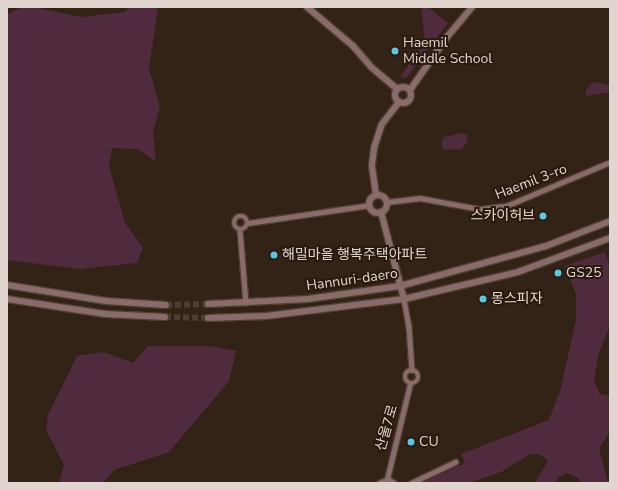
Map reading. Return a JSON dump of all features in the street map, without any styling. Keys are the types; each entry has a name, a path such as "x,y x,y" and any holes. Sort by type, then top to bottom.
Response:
{"street":[{"path":"307,7 353,46 371,67 397,89"},
{"path":"410,90 403,86 397,89 395,96 399,102 405,103 410,100 410,90 447,37 472,7"},
{"path":"376,195 372,165 374,148 382,124 399,102"},
{"name":"Haemil 3-ro","path":"387,202 420,198 480,209 506,206 610,162"},
{"path":"376,195 383,196 387,202 385,209 381,212 373,210 370,205 370,200 376,195"},
{"path":"248,224 370,205"},
{"path":"381,212 404,300 409,326 412,370"},
{"path":"240,230 247,228 248,224 246,217 237,218 234,224 240,230 246,303"},
{"name":"Hannuri-daero","path":"208,304 308,299 400,286 546,246 610,221"},
{"name":"Hannuri-daero","path":"208,318 280,315 404,300 518,272 610,238"},
{"path":"7,285 106,301 166,305"},
{"path":"7,299 104,314 165,318"},
{"path":"412,370 418,373 419,378 417,382 410,384 406,382 405,375 412,370"},
{"name":"산울7로","path":"387,479 410,384"},
{"path":"411,483 455,462"},
{"path":"379,483 387,479 394,483"}],"shaded area":[{"path":"22,7 34,7 81,17 125,12 129,7 158,7 149,69 160,107 153,133 156,162 138,149 112,148 109,166 125,223 143,248 137,263 79,269 7,260 7,14"},
{"path":"421,7 428,7 448,23 406,78 400,77 425,41"},
{"path":"593,82 610,85 610,92 586,96 586,90"},
{"path":"461,133 467,135 468,140 461,149 443,150 441,143 444,137"},
{"path":"605,252 610,267 610,326 598,355 594,382 600,394 610,396 610,432 599,448 608,483 581,483 578,478 567,473 559,477 555,483 535,483 548,461 539,454 530,454 503,471 469,483 421,483 465,463 461,454 549,420 560,391 576,320 576,294 565,266"},
{"path":"148,346 210,346 236,351 229,381 169,452 114,470 103,483 59,483 64,465 46,430 48,415 77,356 103,352 133,363"}],"tunnel":[{"path":"166,305 208,304"},
{"path":"165,317 208,318"}],"place":[{"name":"Haemil Middle School","path":"395,51"},
{"name":"스카이허브","path":"543,216"},
{"name":"해밀마을 행복주택아파트","path":"274,255"},
{"name":"GS25","path":"558,273"},
{"name":"몽스피자","path":"483,299"},
{"name":"CU","path":"411,442"}]}
